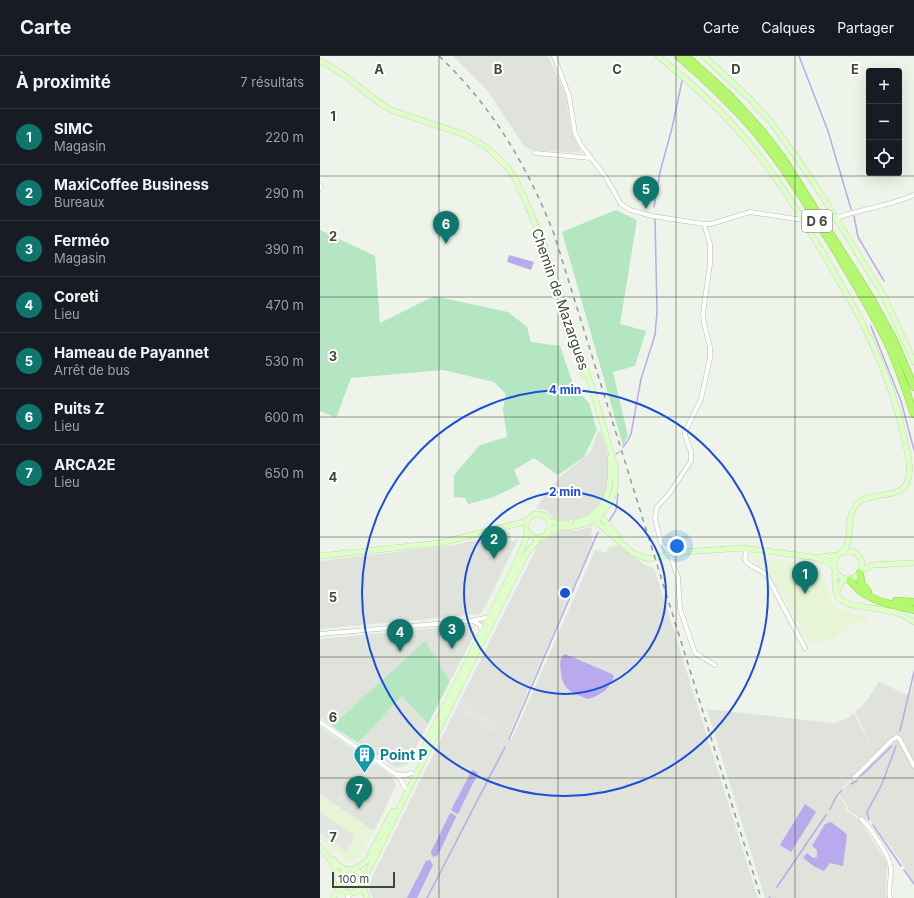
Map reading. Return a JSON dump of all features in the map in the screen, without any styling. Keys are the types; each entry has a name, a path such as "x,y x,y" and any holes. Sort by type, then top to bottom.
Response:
{"highway":[{"name":"D 6","path":"678,56 718,93 757,134 778,160 871,311 894,358 914,414"},
{"name":"D 6","path":"686,56 729,95 762,131 782,157 871,298 899,352 914,394"},
{"path":"899,352 914,387"},
{"path":"861,571 861,583 865,589 872,594 898,602 914,602"},
{"path":"848,580 871,598 884,603 914,610"}],"street":[{"path":"554,56 568,96 575,133 581,145 602,172 618,200 626,208 652,216 704,224 711,224 750,212 803,220"},
{"path":"658,56 716,106 741,134 776,179 803,220 854,306 874,347 894,396 900,416 908,460 908,481 902,488 894,492 868,497 858,504 852,514 847,546 840,554 834,565 835,581 840,598 846,604 894,612 901,614 914,622"},
{"path":"704,56 750,99 771,122 797,158 884,296 914,362"},
{"name":"Chemin de Mazargues","path":"320,61 339,72 391,110 466,135 489,149 507,167 515,178 528,206 568,330 608,444 612,470 611,481 607,496 596,515"},
{"path":"535,153 591,158"},
{"path":"836,218 888,204 914,195"},
{"path":"704,224 710,244 710,264 703,313 710,347 710,358 701,399 685,432 691,452 690,461 669,494 658,507 655,518 662,543 670,554 678,579 681,614 695,653 716,665"},
{"path":"333,898 342,873 347,870 354,869 367,860 405,788 518,560 531,516 536,514 543,515 548,520 556,523 580,521 596,515"},
{"path":"596,515 627,548 637,556 648,559 655,559 670,554 704,550 748,549 812,557 824,560 834,565"},
{"path":"367,898 363,887 364,879 527,553 540,537 548,531 563,526 583,524 596,515"},
{"path":"548,520 548,531"},
{"path":"320,556 440,543 510,526 527,527"},
{"path":"527,527 533,536 540,537"},
{"path":"849,538 851,545 859,556 861,571"},
{"path":"748,549 745,555 745,560 748,564 762,571 767,576 805,648"},
{"path":"812,557 840,554 851,551 865,561 889,564"},
{"path":"837,591 842,582 858,576 861,571 873,566 914,563"},
{"path":"835,572 840,578 848,580"},
{"path":"320,634 470,621 490,616"},
{"path":"470,621 480,625 482,632"},
{"path":"320,722 394,773 401,780 405,788"},
{"path":"854,778 892,740 897,737 899,738 914,766"},
{"path":"394,773 402,775 412,773"},
{"path":"861,819 889,859 891,868 890,898"},
{"path":"320,844 339,866 347,870"},
{"path":"320,847 335,868 339,884 350,895 363,898"},
{"path":"354,869 360,873 364,879"},
{"path":"340,898 361,890 363,887"}],"shaded area":[{"path":"453,56 548,56 565,93 572,133 580,149 580,153 532,150 524,146 488,91"},
{"path":"616,210 637,220 620,324 646,331 635,366 613,372 628,436 623,446 562,232"},
{"path":"320,230 375,256 380,323 434,296 508,312 527,327 531,342 560,346 574,387 589,403 597,430 584,457 558,475 534,458 514,470 520,484 494,497 468,504 465,498 454,497 454,475 480,445 507,437 503,410 506,394 494,382 443,370 351,378 336,418 320,411"},
{"path":"509,255 534,262 531,270 507,262"},
{"path":"601,431 608,456 609,480 605,495 598,506 589,514 578,519 565,521 554,519 547,511 536,509 543,497 563,474 591,451 598,432"},
{"path":"592,527 591,537 593,542 510,732 509,739 513,737 595,550 606,553 609,547 619,545 643,564 654,568 758,898 373,898 370,893 369,886 374,873 539,543 542,540 563,530 579,530"},
{"path":"509,532 511,542 518,539 486,605 480,614 320,629 320,561 454,545"},
{"path":"754,555 819,568 823,574 830,600 833,605 850,613 867,614 868,623 855,622 833,640 809,643 779,589 764,569 753,559"},
{"path":"468,625 474,636 450,681 425,642 332,726 320,717 320,639"},
{"path":"425,641 450,681 428,724 402,696 358,743 332,726"},
{"path":"565,654 612,674 614,676 613,680 608,688 601,694 588,699 566,688 562,679 560,668 561,660"},
{"path":"914,677 914,885 900,860 871,821 858,817 847,809 848,807 839,794 870,757 837,794 847,807 845,810 860,821 885,859 887,864 887,898 765,898 707,709 833,723 846,719 854,713 874,753 855,711 860,708 879,682 910,696"},
{"path":"402,696 428,724 407,765 396,768 358,743"},
{"path":"460,701 485,715 501,729 499,734 455,711"},
{"path":"320,727 392,776 396,786 374,831 320,794"},
{"path":"472,770 477,772 477,775 458,814 452,811 452,808"},
{"path":"350,777 356,780 342,803 335,798"},
{"path":"320,794 374,831 358,858 346,861 320,838"},
{"path":"805,804 816,812 791,852 780,845"},
{"path":"320,812 355,836 345,851 320,832"},
{"path":"451,813 456,817 438,855 434,857 431,852"},
{"path":"831,822 847,835 843,866 830,863 824,871 815,867 803,858 807,853 813,858 817,857 817,850 812,846 825,824"},
{"path":"430,860 433,865 417,898 407,898 426,861"}],"waterway":[{"path":"799,56 828,131 851,209"},
{"path":"654,207 660,172 672,128 682,81"},
{"path":"854,216 858,237 884,281"},
{"path":"623,447 631,434 641,379 655,335 657,312 655,219"},
{"path":"871,326 901,401 914,450"},
{"path":"609,521 616,510 618,494"},
{"path":"509,739 598,532"},
{"path":"900,731 914,672"},
{"path":"861,776 892,746"},
{"path":"869,820 867,812 882,784 896,746"},
{"path":"427,898 505,747"},
{"path":"851,784 857,781"},
{"path":"830,809 836,797 842,790"},
{"path":"777,887 826,815"},
{"path":"873,825 901,866"},
{"path":"904,870 914,884"}],"railway":[{"path":"439,56 476,95 507,139 533,185 554,234 761,898"}],"place":[{"name":"Hameau de Payannet","path":"646,209"},
{"name":"Puits Z","path":"446,244"},
{"name":"MaxiCoffee Business","path":"494,559"},
{"name":"SIMC","path":"805,594"},
{"name":"Ferméo","path":"452,649"},
{"name":"Coreti","path":"400,652"},
{"name":"Point P","path":"364,774"},
{"name":"ARCA2E","path":"359,809"}]}
